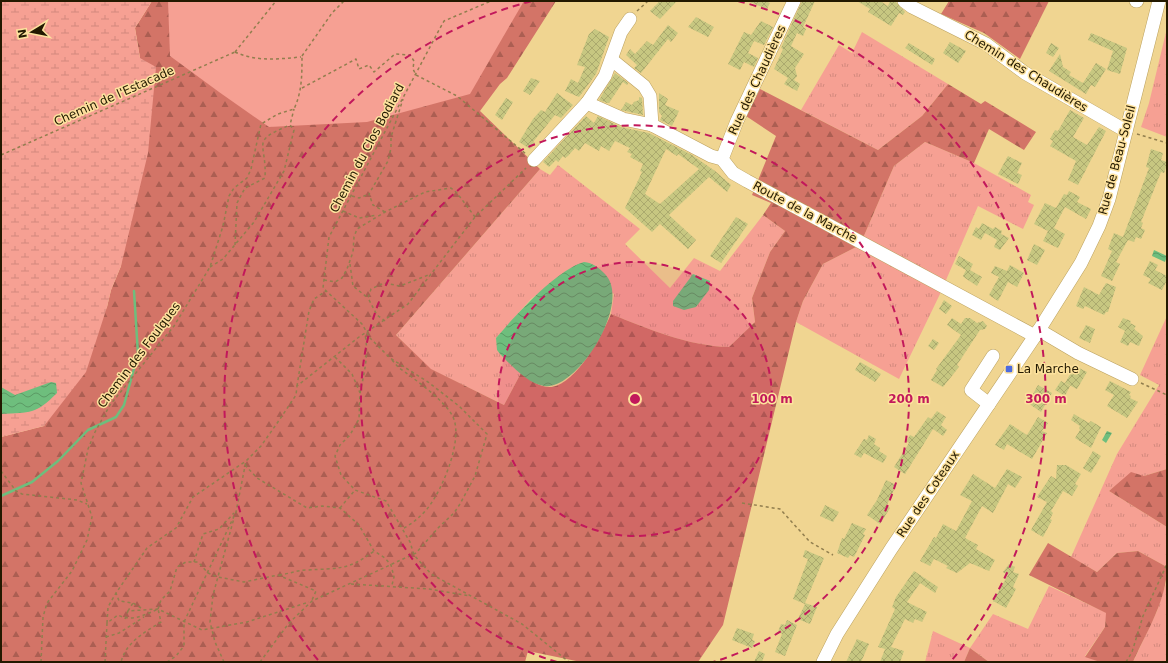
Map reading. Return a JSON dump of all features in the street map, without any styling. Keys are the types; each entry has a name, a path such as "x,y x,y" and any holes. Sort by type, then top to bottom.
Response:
{"street":[{"name":"Rue des Chaudières","path":"722,159 737,121 794,1"},
{"name":"Chemin des Chaudières","path":"904,1 912,7 986,44 1025,73 1126,131"},
{"name":"Rue de Beau-Soleil","path":"1037,333 1081,263 1099,226 1108,199 1159,1"},
{"path":"534,160 587,103 605,76 621,32 630,19"},
{"path":"612,60 644,86 650,96 652,125"},
{"name":"Route de la Marche","path":"587,103 623,119 652,125 711,156 722,159 733,173 747,181 1037,333 1132,379"},
{"name":"Rue des Coteaux","path":"823,662 837,634 891,548 1037,333"},
{"path":"989,404 971,390 993,356"}],"path":[{"path":"276,1 235,52 247,57 263,60 302,56"},
{"path":"290,125 301,88 302,56 332,13 344,1"},
{"path":"416,75 444,21 491,1"},
{"path":"630,19 648,1"},
{"name":"Chemin de l'Estacade","path":"1,156 235,52"},
{"path":"301,88 356,59 359,69 369,65 374,72 395,54 410,55 414,61 413,69 416,75"},
{"name":"Chemin du Clos Bodiard","path":"326,291 323,288 329,238 416,75 456,96 534,160"},
{"path":"351,196 359,198 369,194 388,161 391,137 405,94"},
{"name":"Chemin des Foulques","path":"41,662 43,617 48,603 72,571 87,540 92,517 81,483 88,449 95,432 110,405 174,326 210,267 223,226 229,196 234,188 247,178 252,169 260,124 278,114 294,108"},
{"path":"210,267 223,259 254,222 284,170 294,130 290,125"},
{"path":"235,245 237,203 245,188 265,178 262,147 264,138 271,132 290,125"},
{"path":"1126,131 1167,143"},
{"path":"297,386 365,333 385,321 408,304 486,204 534,160"},
{"path":"324,280 334,282 342,278 354,252 354,237 357,229 379,215 425,192 450,188 457,193 475,217"},
{"path":"369,194 373,205 385,212"},
{"path":"343,211 359,218 379,215"},
{"path":"350,262 353,286 368,298 377,315 385,321"},
{"path":"368,298 371,290 384,283 400,286 432,274"},
{"path":"105,662 108,607 147,548 176,528 193,497 246,461 261,446 296,395 309,311 314,299 326,291 362,324 368,332 370,338 398,367 446,406 453,416 457,429 452,454 438,491 428,508 416,520 403,529"},
{"path":"365,333 367,347 366,365 360,394 359,419 350,435 340,445 335,456 341,475 355,490 386,501 410,542 414,555 431,574 522,624 569,662"},
{"path":"335,357 352,374 360,394"},
{"path":"128,611 158,609 202,630 212,629 247,622 312,601 414,555 439,527 454,513 475,476 487,434 453,401 428,382 390,358"},
{"path":"1132,379 1167,395"},
{"path":"224,662 215,642 210,622 213,595 236,512 246,461"},
{"path":"245,465 257,478 307,508 322,506 340,508 359,524 374,551 385,558 391,565 394,577 392,586"},
{"path":"1,471 16,491 27,495 77,500 87,504"},
{"path":"340,508 355,490"},
{"path":"742,503 780,509 810,542 833,555"},
{"path":"194,562 203,534 219,529 236,512"},
{"path":"167,662 176,656 184,646 184,622 236,512"},
{"path":"121,662 122,658 137,636 161,622 158,609 161,600 170,591 177,567 186,562 198,562 208,573 218,577 244,582 297,571 330,570 346,567 362,560 374,551"},
{"path":"1126,662 1132,652 1143,616 1167,564"},
{"path":"260,662 289,623 312,601 316,591 278,575"},
{"path":"349,584 429,589 472,597"},
{"path":"116,593 119,601 133,603 142,609"},
{"path":"125,619 133,603"},
{"path":"107,624 118,615 125,619 145,615 158,609"},
{"path":"106,637 120,633 136,624 145,615"}],"green space":[{"path":"1,1 152,1 135,28 140,58 156,67 148,153 121,266 111,290 86,372 44,426 1,437"},
{"path":"152,1 556,1 507,78 500,84 480,111 540,169 396,335 431,369 504,405 521,373 535,383 548,387 561,384 570,377 588,357 602,334 611,314 668,336 698,344 729,347 755,322 752,298 770,252 785,231 763,215 771,203 752,195 776,136 746,116 760,89 878,150 922,116 948,84 981,104 985,101 1036,132 1024,150 989,129 974,163 925,142 894,166 860,245 823,264 803,301 796,322 723,625 698,662 581,662 528,651 525,662 1,662 1,437 44,426 107,307 111,290 121,266 140,58 135,28"},
{"path":"168,1 524,1 470,94 367,122 269,127 170,56"},
{"path":"949,1 1049,1 1020,59 984,33 941,14"},
{"path":"1167,28 1167,137 1141,127 1149,103"},
{"path":"862,32 948,84 922,116 878,150 801,110 839,45 852,53"},
{"path":"925,142 974,163 1031,195 1028,202 1034,205 1023,229 978,206 940,294 899,379 796,322 803,301 823,264 860,245 894,166"},
{"path":"558,165 640,229 625,244 670,288 694,258 720,271 763,215 785,231 770,252 752,298 755,322 729,347 698,344 668,336 611,314 614,294 579,264 531,299 496,338 500,354 521,373 504,405 430,369 396,335 540,169 550,175"},
{"path":"1167,316 1167,469 1118,484 1109,491 1167,527 1167,567 1138,551 1117,553 1097,572 1071,557 1117,454 1159,385 1140,375"},
{"path":"1167,469 1167,527 1109,491 1131,472 1144,476"},
{"path":"1048,543 1097,572 1117,553 1138,551 1167,567 1164,592 1160,604 1133,662 1100,662 1085,657 1105,627 1106,613 1029,575"},
{"path":"1167,580 1167,662 1133,662 1157,611"},
{"path":"1049,586 1107,613 1105,627 1085,656 1100,662 989,662 970,648 993,614 1028,629"},
{"path":"933,631 970,648 964,662 925,662"},
{"path":"970,648 989,662 964,662"}],"water":[{"path":"1154,250 1167,256 1165,262 1152,256"},
{"path":"584,262 598,267 605,274 612,287 612,305 606,324 597,343 585,361 571,375 557,384 544,386 538,385 526,378 500,354 497,350 496,338 525,306 549,284 561,274"},
{"path":"693,274 710,281 709,290 696,307 684,310 673,306 673,301"},
{"path":"51,382 56,383 57,393 38,409 19,413 1,414 1,387 15,395"},
{"path":"1107,431 1112,433 1106,443 1102,440"}],"building":[{"path":"660,1 677,1 660,19 650,11"},
{"path":"747,1 766,1 770,3 767,9"},
{"path":"802,1 815,1 803,27 806,29 803,36 797,33 791,46 804,54 795,68 797,76 794,80 800,84 797,91 784,84 788,78 774,69 783,49 781,48"},
{"path":"857,1 880,1 888,6 890,1 895,1 905,12 903,15 899,13 891,26 868,12 870,9"},
{"path":"696,17 714,27 708,37 688,27"},
{"path":"761,21 773,27 764,45 754,41 748,53 758,58 754,67 744,62 740,70 728,64 744,32 751,35"},
{"path":"668,25 678,33 671,42 668,39 641,73 634,68 637,65 626,55 630,49 635,54 647,41 653,45"},
{"path":"595,29 609,37 596,74 579,97 565,91 571,79 578,83 585,67 577,65 589,34"},
{"path":"1091,33 1127,48 1120,74 1107,70 1113,51 1088,40"},
{"path":"950,42 966,51 958,63 943,53"},
{"path":"909,43 935,59 932,65 905,48"},
{"path":"1051,43 1059,48 1053,57 1046,53"},
{"path":"1060,54 1063,67 1071,72 1069,75 1083,83 1096,63 1106,69 1095,87 1091,85 1086,94 1049,71"},
{"path":"615,73 628,83 627,85 623,82 609,103 599,100"},
{"path":"531,78 540,81 530,95 523,91"},
{"path":"557,93 573,105 561,118 555,115 533,142 535,143 530,149 519,142 533,119 541,110 545,112"},
{"path":"659,93 668,99 665,105 679,111 672,126 660,120 662,116 659,112"},
{"path":"639,97 642,98 643,115 621,110 626,102 632,105 634,102 639,100"},
{"path":"506,98 513,102 502,120 495,115"},
{"path":"1070,110 1084,118 1073,137 1087,145 1099,127 1106,131 1078,185 1068,180 1076,161 1050,146 1053,141 1050,139 1055,130 1058,131"},
{"path":"586,116 594,123 598,116 621,127 649,133 692,155 715,171 731,185 727,192 709,177 669,215 696,240 688,249 660,224 652,232 625,208 642,172 640,171 643,164 630,157 632,154 627,152 630,148 615,141 609,151 601,146 599,151 585,143 579,151 575,148 568,156 565,158 563,156 558,162 556,160 549,167 543,162","holes":["666,149 677,156 678,154 699,169 660,204 645,194"]},
{"path":"1151,149 1163,153 1161,160 1167,162 1167,165 1164,173 1161,172 1141,222 1143,223 1141,228 1145,230 1141,239 1136,237 1134,242 1128,240 1116,262 1120,264 1112,281 1101,276 1112,251 1108,249 1114,233 1123,237 1149,168 1146,167"},
{"path":"1008,156 1022,163 1017,173 1022,175 1018,184 998,174"},
{"path":"1069,191 1080,197 1077,202 1091,209 1086,219 1065,207 1054,228 1065,234 1058,248 1043,241 1048,231 1034,224 1045,203 1056,208 1064,194 1067,195"},
{"path":"736,217 748,224 721,263 710,256"},
{"path":"982,223 993,229 995,227 1002,231 1001,234 1009,238 1000,250 994,247 997,240 985,233 981,240 972,235 976,227 979,229"},
{"path":"1034,244 1045,250 1037,265 1027,260"},
{"path":"959,256 973,264 970,270 982,277 977,286 963,276 966,270 955,264"},
{"path":"1150,261 1158,265 1155,270 1167,276 1167,280 1162,290 1148,283 1151,279 1143,275"},
{"path":"1010,265 1024,273 1017,287 1008,282 998,301 989,295 999,277 991,273 995,266 1007,271"},
{"path":"1106,283 1116,287 1108,312 1104,315 1085,306 1083,309 1076,306 1084,287 1099,295"},
{"path":"944,300 952,306 946,314 939,309"},
{"path":"952,318 961,324 965,318 970,318 977,323 983,321 987,326 985,329 980,330 957,365 959,367 943,387 931,380 937,370 936,369 961,335 947,325"},
{"path":"1123,318 1131,321 1130,323 1136,326 1134,329 1143,336 1139,346 1130,342 1128,346 1120,342 1125,331 1118,327"},
{"path":"1086,325 1095,329 1090,343 1079,338"},
{"path":"933,339 939,343 934,350 928,346"},
{"path":"860,362 881,374 875,382 855,370"},
{"path":"1075,366 1087,372 1077,389 1065,383"},
{"path":"1061,381 1070,386 1065,396 1055,390"},
{"path":"1110,381 1131,392 1129,395 1131,396 1130,398 1138,402 1127,418 1107,406 1114,395 1105,390"},
{"path":"1038,385 1052,393 1041,412 1028,403"},
{"path":"937,411 946,417 941,425 947,430 943,436 933,429 905,474 894,467 909,443 906,441 910,435 914,437 928,417 931,419"},
{"path":"1074,414 1089,423 1091,421 1101,427 1091,448 1075,438 1080,430 1080,426 1071,420"},
{"path":"1038,417 1048,423 1042,431 1047,433 1032,459 1007,444 1004,450 995,445 1010,424 1027,435"},
{"path":"869,435 876,439 874,444 880,448 879,451 887,456 883,463 864,453 861,458 854,454 864,439 867,440"},
{"path":"1093,451 1101,456 1091,473 1083,468"},
{"path":"1057,465 1066,465 1081,474 1075,484 1078,486 1072,496 1063,491 1051,511 1053,513 1050,519 1052,520 1043,537 1031,530 1047,502 1037,497 1051,476 1056,479"},
{"path":"1007,469 1022,477 1015,488 1008,484 993,513 982,506 965,538 978,545 976,549 995,560 989,571 970,563 957,573 946,568 948,566 934,559 930,566 920,561 934,537 936,538 943,524 956,531 972,501 960,495 973,474 995,488"},
{"path":"886,480 896,485 887,505 890,508 880,524 867,515 877,500"},
{"path":"825,505 839,512 833,522 820,516"},
{"path":"852,523 866,529 863,534 865,535 854,557 850,555 848,558 837,553 842,538 844,539"},
{"path":"805,550 824,558 805,603 817,607 810,624 798,619 805,604 793,599 808,559 803,557"},
{"path":"1009,564 1015,567 1013,572 1019,574 1013,587 1016,589 1006,608 993,601 1008,575 1003,572"},
{"path":"914,571 938,587 935,593 920,583 907,602 927,612 922,622 915,619 913,623 905,619 891,647 904,651 900,662 880,662 885,649 878,647 895,609 892,607 896,597"},
{"path":"787,620 797,625 785,656 775,652 782,634 778,632 781,624 785,625"},
{"path":"737,628 754,634 752,640 755,641 752,648 732,640"},
{"path":"857,639 869,644 861,662 846,662"},
{"path":"759,651 765,654 762,662 754,662"}],"waterway":[{"path":"1,496 32,482 58,461 88,430 116,417 124,405 138,354 134,291"}],"place":[{"name":"La Marche","path":"1009,369"}]}
